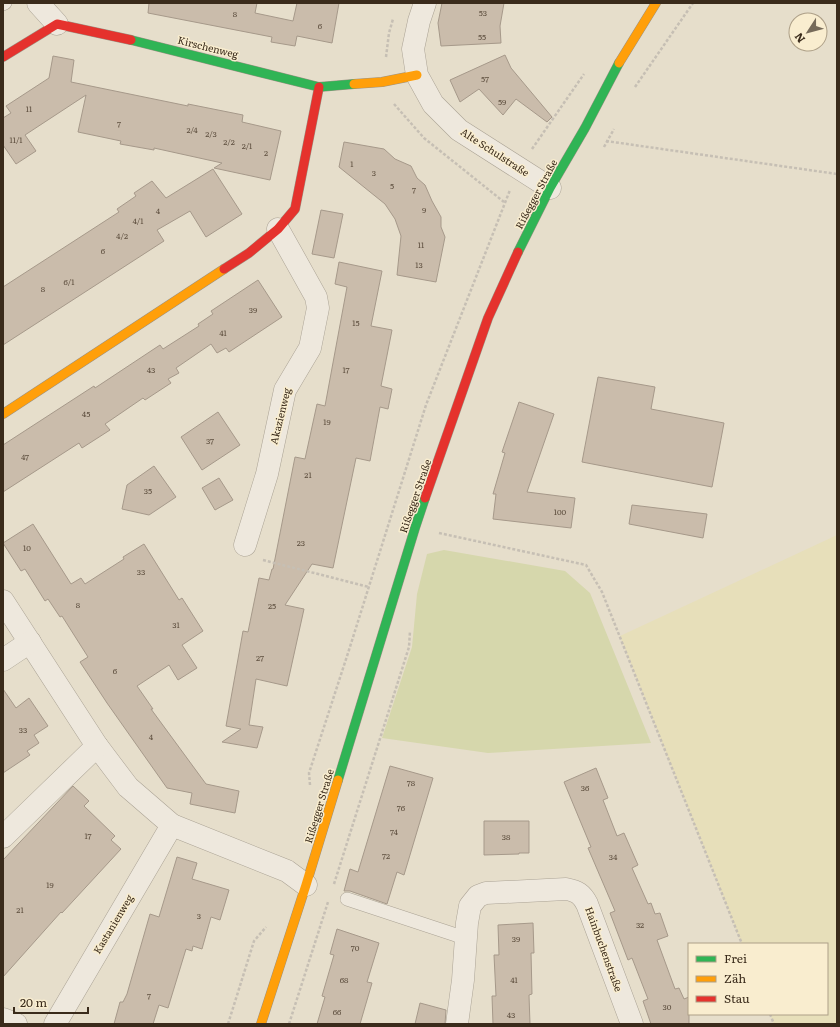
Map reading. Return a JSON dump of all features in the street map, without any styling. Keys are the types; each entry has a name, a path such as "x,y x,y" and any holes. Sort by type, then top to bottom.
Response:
{"street":[{"path":"3,57 57,24 38,3"},
{"name":"Alte Schulstraße","path":"425,3 419,21 413,49 417,75 433,104 459,130 550,188"},
{"name":"Rißegger Straße","path":"261,1024 306,885 415,528 488,318 550,188 585,128 619,63 656,3"},
{"name":"Kirschenweg","path":"57,24 150,44 319,87 382,82 417,75"},
{"path":"3,414 249,252 278,229 294,209 319,87"},
{"name":"Akazienweg","path":"252,552 285,390 310,348 318,308 316,297 278,229"},
{"path":"3,601 97,746 128,787 172,825 287,871 306,885"},
{"path":"3,660 30,642"},
{"path":"3,837 97,746"},
{"name":"Kastanienweg","path":"55,1024 172,825"},
{"name":"Hainbuchenstraße","path":"457,1024 463,980 465,938 470,906 478,896 486,893 566,889 576,891 583,897 587,904 632,1024"},
{"path":"3,1019 16,1024"}],"lane":[{"path":"346,899 465,938"}],"path":[{"path":"634,89 693,3"},
{"path":"559,110 608,142 837,174"},
{"path":"603,148 608,142 614,128"},
{"path":"415,528 586,564 602,592 742,943"},
{"path":"252,552 369,587"},
{"path":"332,890 409,647 411,624"},
{"path":"289,1024 329,898"}],"shaded area":[{"path":"837,535 837,1024 774,1024 770,1015 828,1015 828,943 742,943 620,636"}],"green space":[{"path":"444,550 565,571 590,593 651,743 488,753 382,738 412,647 417,594 427,554"}],"building":[{"path":"149,3 257,3 255,13 293,21 297,3 339,3 332,43 297,36 295,46 271,42 272,37 148,13"},
{"path":"442,3 504,3 500,26 501,43 441,46 438,23"},
{"path":"505,55 511,68 552,117 547,122 516,99 503,115 479,89 460,102 450,80"},
{"path":"53,56 74,60 71,82 188,106 188,104 243,115 242,122 281,131 270,180 214,168 222,163 154,148 154,150 120,144 121,141 78,132 86,95 25,135 36,151 16,164 3,145 3,118 11,113 6,106 49,78"},
{"path":"344,142 384,149 395,159 411,166 417,178 425,185 441,217 441,227 445,237 436,282 397,275 401,236 395,219 385,204 339,167"},
{"path":"213,169 242,214 206,237 190,211 157,230 164,241 3,345 3,287 119,212 117,209 136,196 134,193 152,181 166,198"},
{"path":"321,210 343,214 334,258 312,254"},
{"path":"339,262 382,271 371,326 392,330 381,386 392,389 388,409 380,407 370,461 356,458 333,568 312,564 285,605 304,609 287,686 256,679 249,725 263,727 257,748 222,742 241,729 226,726 243,631 248,632 259,578 269,580 273,569 295,457 305,459 317,404 325,406 347,287 335,284"},
{"path":"258,280 282,317 229,352 226,348 217,353 211,344 176,368 179,373 168,379 171,383 145,400 143,398 105,424 110,430 82,448 79,443 3,492 3,445 94,386 95,388 160,345 163,349 199,326 198,324 213,314 211,311"},
{"path":"598,377 655,387 651,409 724,423 712,487 582,462"},
{"path":"519,402 554,414 527,492 575,498 571,528 493,519 496,494 493,494 505,453 502,452"},
{"path":"218,412 240,445 202,470 181,437"},
{"path":"154,466 176,497 149,515 122,509 127,485"},
{"path":"219,478 233,500 215,510 202,488"},
{"path":"632,505 707,514 703,538 629,524"},
{"path":"33,524 71,584 81,578 85,584 144,544 179,600 182,598 203,631 182,645 197,668 178,680 169,665 137,686 153,709 151,709 206,784 239,791 235,813 190,804 192,793 167,788 107,703 80,662 88,657 62,616 60,617 48,599 45,601 25,569 21,571 3,543"},
{"path":"3,689 16,708 29,698 48,726 34,735 39,743 27,751 30,755 3,773"},
{"path":"390,766 433,778 404,875 397,872 387,904 350,891 344,891 350,869 358,872"},
{"path":"596,768 608,798 603,800 617,836 624,833 638,865 632,868 648,904 651,903 655,914 660,913 668,936 657,940 675,989 679,988 684,999 688,997 689,1024 651,1024 643,1001 648,999 632,958 628,960 610,913 615,911 588,848 591,847 564,782"},
{"path":"73,786 89,801 84,806 115,836 111,840 121,849 62,913 61,912 3,977 3,860"},
{"path":"484,821 529,821 529,853 484,855"},
{"path":"177,857 197,863 192,879 229,890 220,920 211,917 202,949 193,946 192,951 186,949 168,1008 159,1005 153,1024 114,1024 120,1002 123,1002 127,994 150,914 159,917"},
{"path":"533,923 534,953 531,953 532,994 529,995 530,1024 493,1024 492,996 496,996 494,955 499,955 498,925"},
{"path":"337,929 379,943 367,982 372,983 360,1024 317,1024 325,997 322,996 334,955 330,954"},
{"path":"420,1003 446,1010 445,1024 415,1024"}],"traffic: fast":[{"path":"131,40 319,87 354,84"},
{"path":"518,252 550,188 585,128 619,63"},
{"path":"338,780 425,498"}],"traffic: slow":[{"path":"619,63 656,3"},
{"path":"354,84 382,82 417,75"},
{"path":"3,414 224,269"},
{"path":"261,1024 338,780"}],"traffic: jam":[{"path":"3,57 57,24 131,40"},
{"path":"224,269 249,253 278,229 295,209 319,87"},
{"path":"425,498 488,318 518,252"}]}
